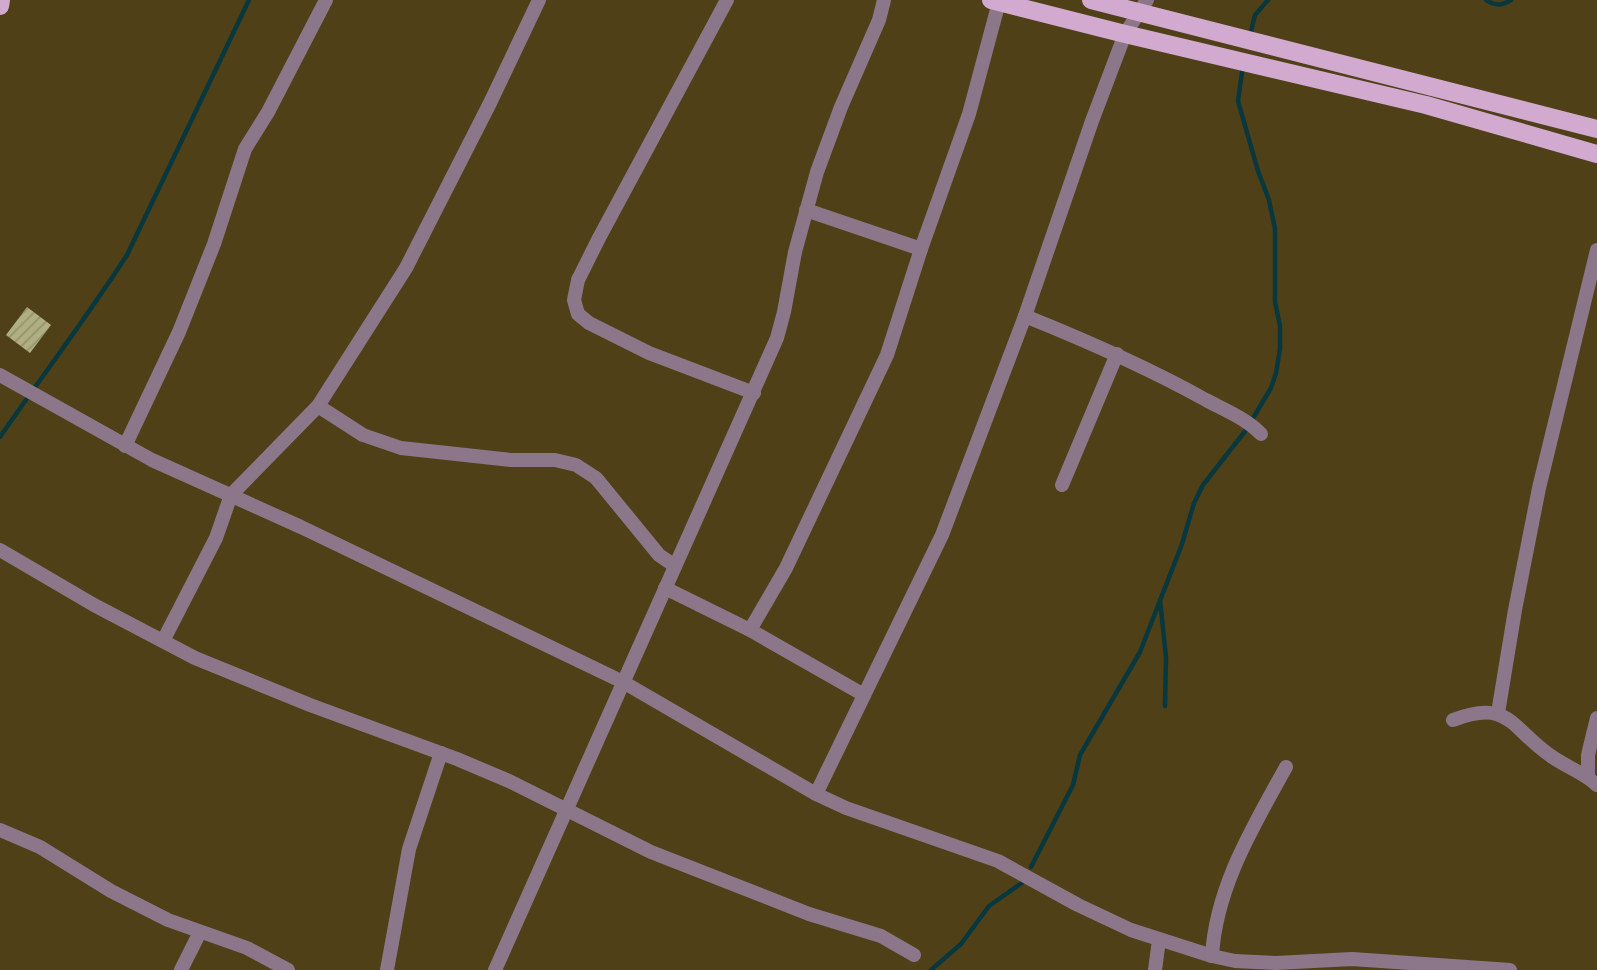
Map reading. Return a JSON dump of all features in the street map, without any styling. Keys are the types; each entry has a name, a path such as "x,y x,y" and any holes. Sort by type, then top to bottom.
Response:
{"main road":[{"path":"0,6 1,0"},
{"path":"1091,0 1143,6 1255,41 1597,129"},
{"path":"995,1 1426,105 1597,154"}],"street":[{"path":"125,446 179,332 214,244 245,149 268,112 326,0"},
{"path":"163,642 216,538 231,495 318,406 406,268 539,0"},
{"path":"727,0 599,238 578,281 574,300 578,314 589,323 649,353 754,393"},
{"path":"495,970 777,338 806,210 841,107 879,20 884,0"},
{"path":"750,630 786,568 887,355 969,114 995,1"},
{"path":"816,794 942,535 1125,34 1143,6"},
{"path":"806,210 921,249"},
{"path":"1498,713 1539,488 1597,250"},
{"path":"1024,316 1117,354 1254,428"},
{"path":"1062,485 1117,354"},
{"path":"0,375 125,446 623,682 816,794 846,808 998,861 1130,930 1235,961 1352,959 1374,965 1510,970"},
{"path":"318,406 363,435 401,448 511,460 555,460 576,465 596,478 659,555 675,566"},
{"path":"0,550 195,658 310,705 441,753 509,782 651,852 810,914 881,936 914,955"},
{"path":"665,588 750,630 864,695"},
{"path":"1453,720 1465,715 1498,713 1511,720 1548,754 1593,781"},
{"path":"1593,781 1588,755 1597,718"},
{"path":"387,970 409,849 441,753"},
{"path":"1212,956 1213,932 1230,878 1241,850 1286,767"},
{"path":"0,831 40,847 111,891 168,920 247,948 288,970"},
{"path":"181,970 200,932"},
{"path":"1155,970 1159,940"}],"building":[{"path":"27,307 51,325 30,353 6,335"}],"waterway":[{"path":"0,437 127,255 249,0"},
{"path":"1250,36 1255,15 1268,0"},
{"path":"1486,0 1498,4 1511,0"},
{"path":"1031,867 1073,785 1080,755 1140,652 1182,544 1194,503 1203,485 1246,430 1271,388 1276,373 1280,326 1275,302 1275,229 1269,200 1238,101 1243,65"},
{"path":"1160,600 1166,657 1165,706"},
{"path":"931,970 961,944 989,906 1023,882"}]}
